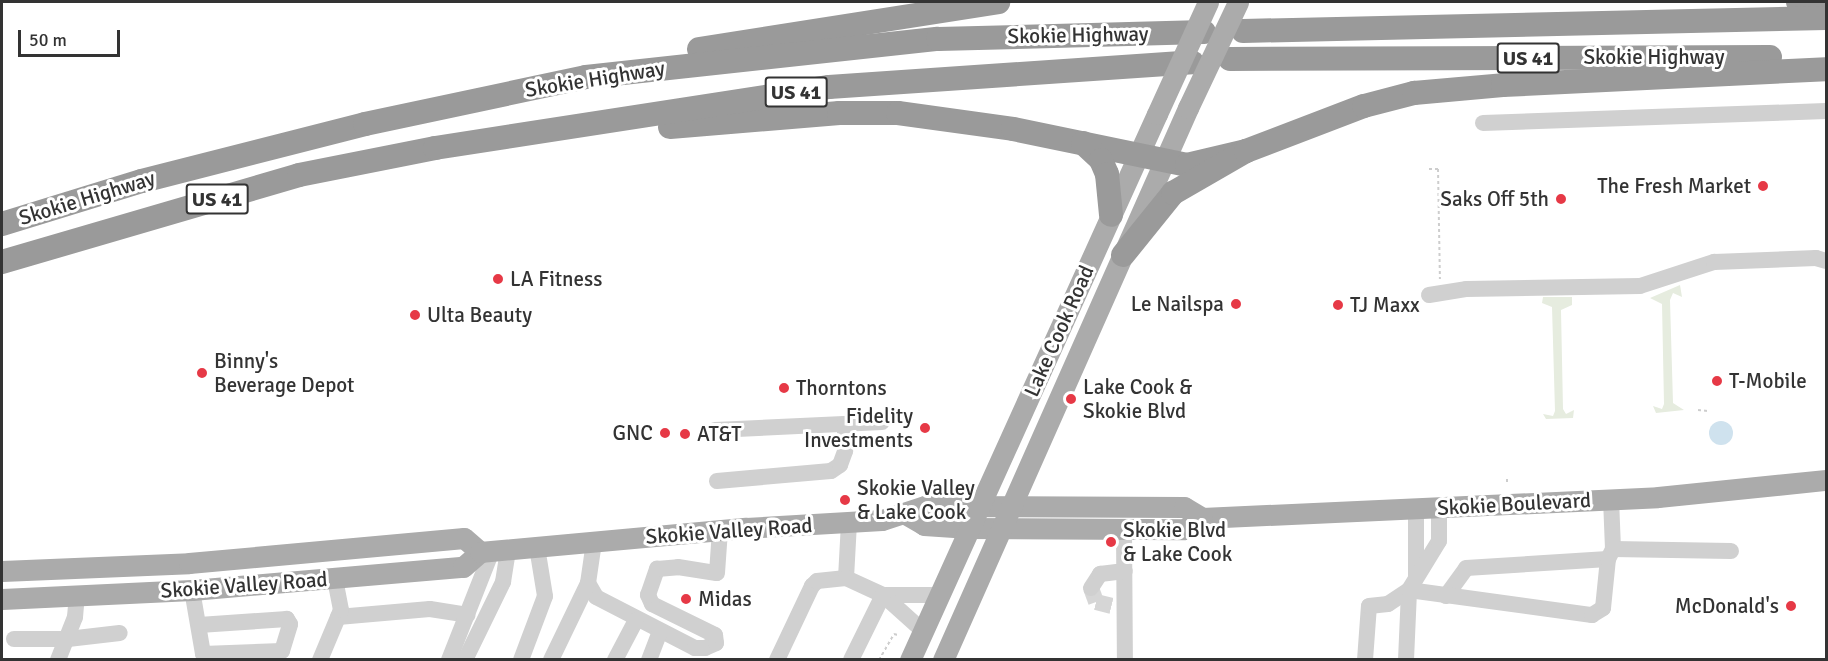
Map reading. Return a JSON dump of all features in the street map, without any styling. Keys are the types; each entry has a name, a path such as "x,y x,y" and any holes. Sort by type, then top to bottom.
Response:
{"highway":[{"path":"586,77 656,57 734,42 999,2"},
{"path":"1798,2 1827,3"},
{"name":"Skokie Highway","path":"1243,31 1827,18"},
{"name":"Skokie Highway","path":"2,224 142,181 365,124 586,77 938,39 1204,32"},
{"name":"Skokie Highway","path":"1230,59 1827,56"},
{"name":"Skokie Highway","path":"2,262 299,175 435,148 829,87 1192,62"},
{"path":"435,148 839,113 898,113 941,118 1083,143 1166,158 1187,165 1246,151 1364,106 1414,93 1827,69"},
{"path":"1083,143 1101,160 1107,174 1112,215"},
{"path":"1124,255 1173,193 1246,151"},
{"path":"2,208 142,181"}],"main road":[{"name":"Lake Cook Road","path":"910,660 1208,2"},
{"name":"Lake Cook Road","path":"943,660 1004,528 1188,108 1238,2"},
{"name":"Skokie Boulevard","path":"1004,528 1185,529 1202,518 1611,499 1827,480"},
{"name":"Skokie Valley Road","path":"2,599 192,590 463,567 493,551 720,530 849,522 907,515 925,506 1013,506"},
{"name":"Skokie Boulevard","path":"1013,506 1184,507 1202,518"},
{"name":"Skokie Valley Road","path":"907,515 924,525 1004,528"},
{"name":"Skokie Valley Road","path":"2,571 189,563 464,538 493,551"},
{"path":"189,563 192,590"},
{"path":"76,568 77,596"}],"lane":[{"path":"1483,123 1827,111"},
{"path":"1429,295 1466,289 1640,286 1714,262 1816,258 1827,261"},
{"path":"715,430 882,422"},
{"path":"717,482 831,471 840,465 845,451 845,424"},
{"path":"1413,584 1446,596 1592,615 1603,608 1611,554 1611,499"},
{"path":"1365,660 1369,606 1388,604 1413,584 1439,541 1439,508"},
{"path":"1406,660 1413,584 1416,509"},
{"path":"846,578 849,522"},
{"path":"588,583 596,597 636,620 695,648 716,643 714,635 652,604 648,595 657,569 678,567 710,575 717,573 720,530"},
{"path":"1124,530 1125,571 1118,606 1125,660"},
{"path":"552,660 588,583 594,542"},
{"path":"521,660 545,596 537,547"},
{"path":"449,660 493,551"},
{"path":"465,660 503,582 493,551"},
{"path":"1446,596 1466,568 1611,554 1731,551"},
{"path":"1091,588 1100,574 1125,571"},
{"path":"320,660 340,610 335,578"},
{"path":"777,660 812,586 817,581 846,578 883,595 922,631"},
{"path":"192,590 198,625 203,654 282,651 290,624 287,620 198,625"},
{"path":"883,595 939,595"},
{"path":"851,660 883,595"},
{"path":"58,660 68,639 77,596"},
{"path":"338,617 430,609 468,615"},
{"path":"615,660 636,620"},
{"path":"649,660 660,631"},
{"path":"14,639 68,639 120,633"}],"path":[{"path":"1430,169 1438,169 1440,282"},
{"path":"1698,410 1708,411"},
{"path":"1507,478 1507,485"},
{"path":"879,660 894,634 898,635"}],"shaded area":[{"path":"1680,285 1682,297 1673,293 1670,300 1673,403 1684,410 1656,413 1653,406 1662,409 1664,404 1662,304 1650,298"},
{"path":"1543,297 1572,297 1572,305 1561,310 1563,409 1566,414 1574,410 1573,418 1546,419 1543,414 1553,416 1555,411 1552,307 1542,303"}],"water":[{"path":"1721,421 1730,424 1733,433 1730,442 1721,445 1712,442 1709,433 1712,424"}],"tunnel":[{"path":"1091,588 1096,602 1112,606"}],"place":[{"name":"The Fresh Market","path":"1763,186"},
{"name":"Saks Off 5th","path":"1561,199"},
{"name":"LA Fitness","path":"498,279"},
{"name":"Le Nailspa","path":"1236,304"},
{"name":"TJ Maxx","path":"1338,305"},
{"name":"Ulta Beauty","path":"415,315"},
{"name":"Binny's Beverage Depot","path":"202,373"},
{"name":"T-Mobile","path":"1717,381"},
{"name":"Thorntons","path":"784,388"},
{"name":"Lake Cook & Skokie Blvd","path":"1071,399"},
{"name":"Fidelity Investments","path":"925,428"},
{"name":"GNC","path":"665,433"},
{"name":"AT&T","path":"685,434"},
{"name":"Skokie Valley & Lake Cook","path":"845,500"},
{"name":"Skokie Blvd & Lake Cook","path":"1111,542"},
{"name":"Midas","path":"686,599"},
{"name":"McDonald's","path":"1791,606"}]}
